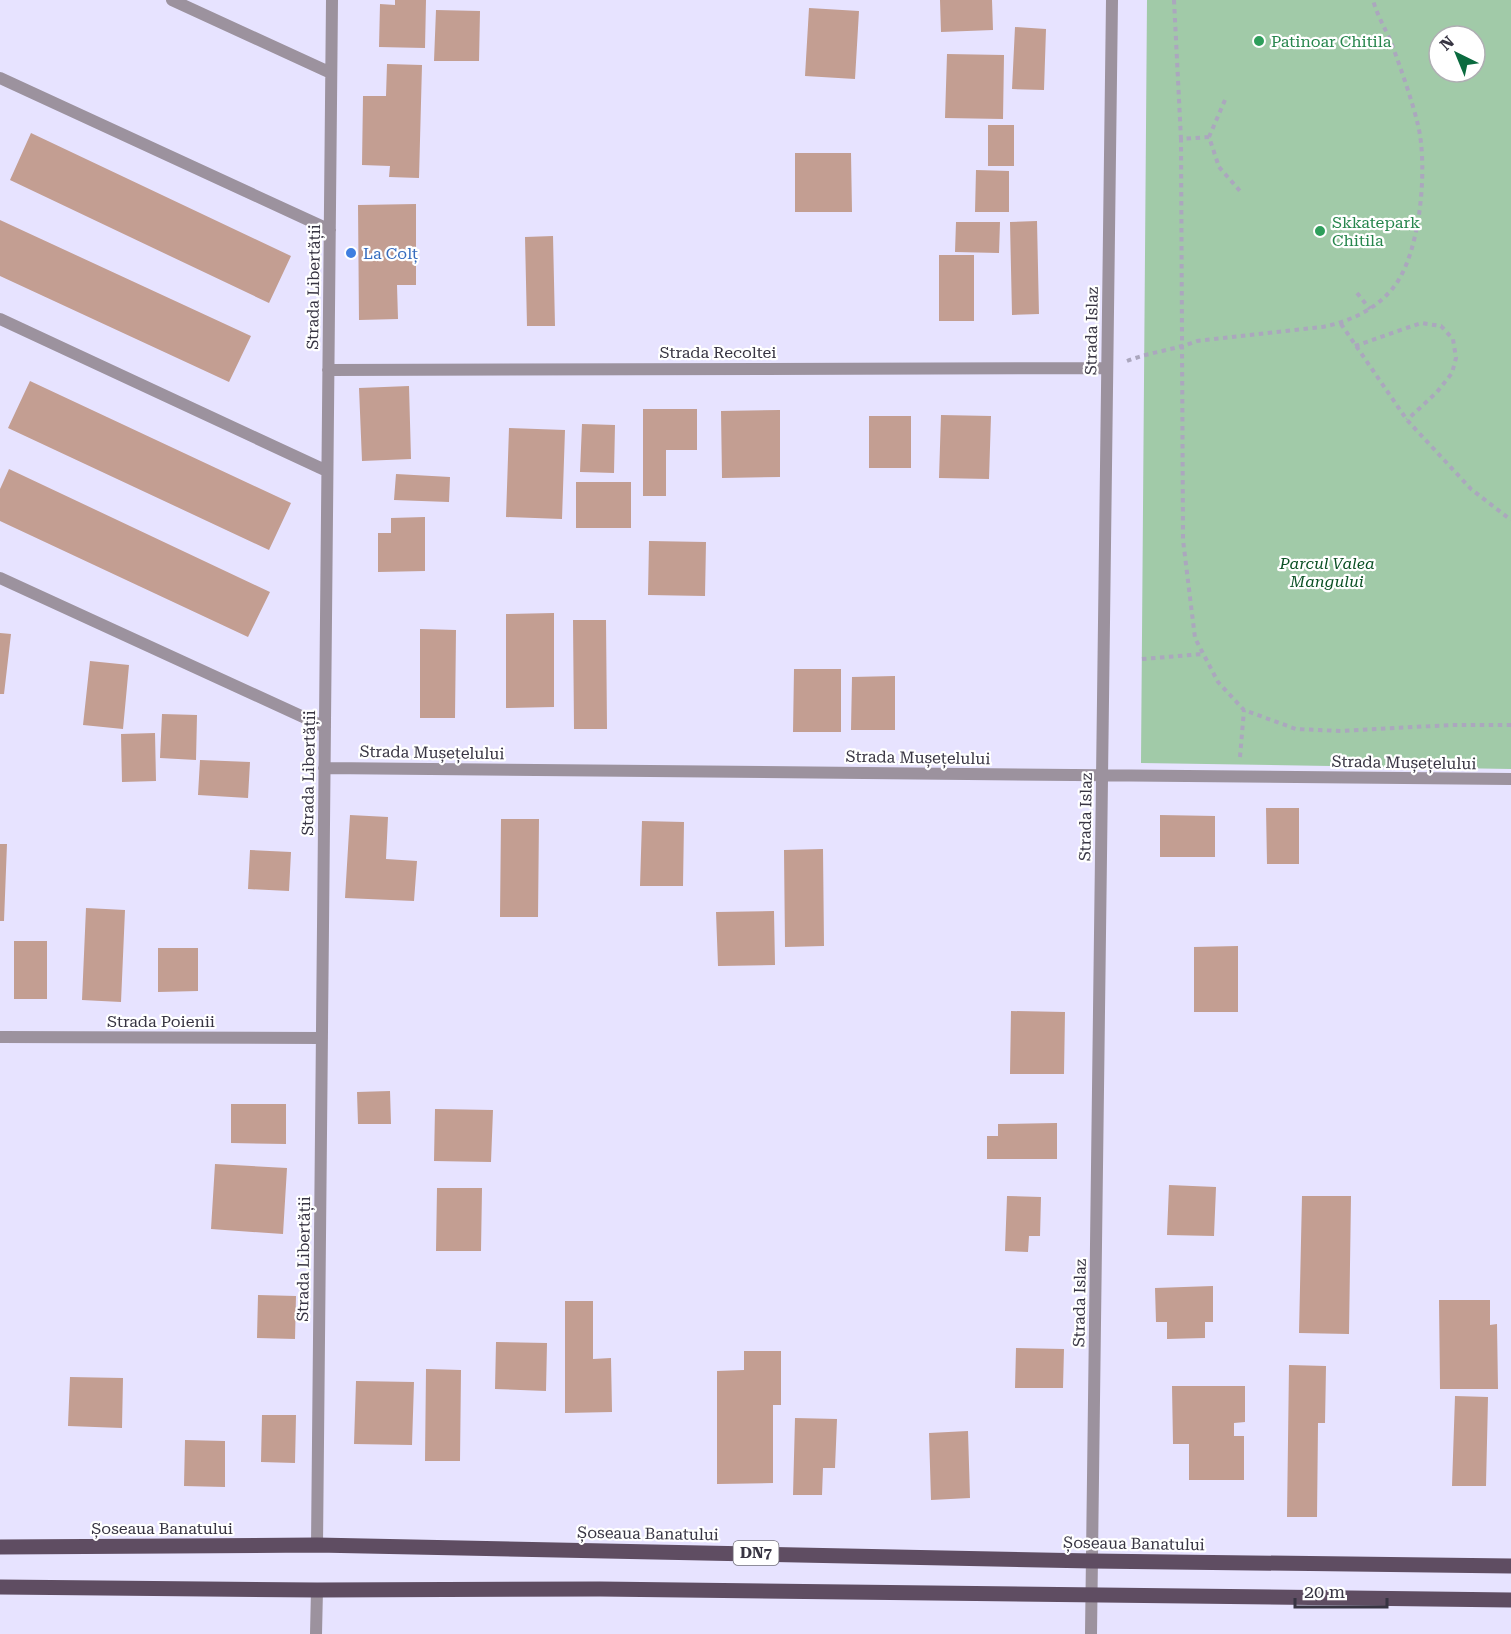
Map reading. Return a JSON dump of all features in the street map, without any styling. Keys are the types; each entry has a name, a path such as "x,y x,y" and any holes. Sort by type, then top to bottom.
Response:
{"main road":[{"name":"Șoseaua Banatului","path":"0,1547 317,1545 1092,1561 1511,1566"},
{"path":"0,1587 318,1590 600,1589 1511,1600"}],"street":[{"name":"Strada Libertății","path":"317,1545 332,0"},
{"name":"Strada Islaz","path":"1091,1634 1112,0"},
{"path":"175,1 331,73"},
{"path":"0,78 330,230"},
{"path":"0,320 327,471"},
{"name":"Strada Recoltei","path":"328,370 1107,368"},
{"path":"0,578 325,727"},
{"name":"Strada Mușețelului","path":"324,768 1511,779"},
{"name":"Strada Poienii","path":"0,1037 322,1038"},
{"path":"316,1634 318,1590"}],"path":[{"path":"1174,0 1181,139 1183,540 1195,638 1218,682 1244,710 1296,729 1341,731 1451,725 1511,725"},
{"path":"1107,368 1144,354 1182,347 1197,341 1341,324 1370,309 1395,286 1405,267 1420,209 1423,179 1422,148 1418,123 1398,61 1373,0"},
{"path":"1225,100 1209,137 1220,167 1240,191"},
{"path":"1181,139 1209,137"},
{"path":"1357,293 1370,309"},
{"path":"1355,346 1421,323 1441,326 1453,339 1456,358 1452,373 1437,392 1407,420"},
{"path":"1341,324 1407,420 1471,489 1511,519"},
{"path":"1142,659 1203,654"},
{"path":"1240,765 1244,710"}],"green space":[{"name":"Parcul Valea Mangului","path":"1147,0 1511,0 1511,769 1141,763"}],"building":[{"path":"395,0 426,0 425,48 379,47 380,4 395,5"},
{"path":"940,0 992,0 993,30 941,32"},
{"path":"809,8 859,11 855,79 805,76"},
{"path":"436,10 480,11 479,61 434,61"},
{"path":"1015,27 1046,29 1044,90 1012,89"},
{"path":"947,54 1004,55 1003,119 945,118"},
{"path":"387,64 422,65 419,178 389,177 390,166 362,165 363,96 386,96"},
{"path":"988,125 1014,125 1014,166 988,166"},
{"path":"31,133 291,256 269,303 10,180"},
{"path":"795,153 851,153 852,212 795,212"},
{"path":"976,170 1009,171 1009,212 975,212"},
{"path":"416,204 416,285 397,285 398,319 359,320 358,205"},
{"path":"0,220 251,336 229,382 0,276"},
{"path":"1037,221 1039,314 1012,315 1010,222"},
{"path":"956,222 1000,222 999,253 955,252"},
{"path":"553,236 555,326 527,326 525,237"},
{"path":"939,255 974,255 974,321 939,321"},
{"path":"30,381 291,503 269,550 8,428"},
{"path":"409,386 411,459 362,461 359,388"},
{"path":"643,409 697,409 697,450 666,450 666,496 643,496"},
{"path":"780,410 780,477 722,478 721,411"},
{"path":"941,415 991,416 989,479 939,478"},
{"path":"869,416 911,416 911,468 869,468"},
{"path":"582,424 615,425 614,473 580,472"},
{"path":"509,428 565,430 562,519 506,517"},
{"path":"9,469 270,592 248,637 0,521 0,489"},
{"path":"396,474 450,477 449,502 394,500"},
{"path":"576,482 631,482 631,528 576,528"},
{"path":"425,517 425,571 378,572 378,533 391,533 391,518"},
{"path":"649,541 706,542 705,596 648,595"},
{"path":"554,613 554,707 506,708 506,614"},
{"path":"573,620 606,620 607,729 574,729"},
{"path":"420,629 456,630 455,718 420,718"},
{"path":"0,633 11,634 4,694 0,694"},
{"path":"90,661 129,665 123,729 83,725"},
{"path":"794,669 841,669 841,732 793,732"},
{"path":"895,676 895,730 851,730 852,677"},
{"path":"162,714 197,715 196,760 160,758"},
{"path":"155,733 156,781 122,782 121,734"},
{"path":"200,760 250,762 248,798 198,795"},
{"path":"1266,808 1299,808 1299,864 1267,864"},
{"path":"350,815 388,817 386,859 417,861 414,901 345,898"},
{"path":"1160,815 1215,816 1215,857 1160,857"},
{"path":"501,819 539,819 538,917 500,917"},
{"path":"642,821 684,822 683,886 640,886"},
{"path":"0,844 7,844 4,921 0,921"},
{"path":"823,849 824,946 785,947 784,850"},
{"path":"250,850 291,852 289,891 248,889"},
{"path":"86,908 125,910 121,1002 82,1000"},
{"path":"774,911 775,965 718,966 716,912"},
{"path":"14,941 47,941 47,999 14,999"},
{"path":"1238,946 1238,1012 1194,1012 1194,947"},
{"path":"158,948 198,948 198,991 158,992"},
{"path":"1011,1011 1065,1012 1064,1074 1010,1074"},
{"path":"390,1091 391,1124 358,1124 357,1092"},
{"path":"231,1104 286,1104 286,1144 231,1143"},
{"path":"435,1109 493,1110 491,1162 434,1161"},
{"path":"1057,1123 1057,1159 987,1159 987,1136 998,1136 998,1124"},
{"path":"215,1164 287,1168 283,1234 211,1229"},
{"path":"1169,1185 1216,1187 1214,1236 1167,1235"},
{"path":"437,1188 482,1188 481,1251 436,1251"},
{"path":"1007,1196 1041,1197 1040,1236 1029,1236 1028,1252 1005,1251"},
{"path":"1302,1196 1351,1196 1349,1334 1299,1333"},
{"path":"1213,1286 1213,1322 1205,1322 1205,1338 1167,1339 1167,1322 1156,1322 1155,1288"},
{"path":"258,1295 296,1296 295,1339 257,1338"},
{"path":"1439,1300 1490,1300 1490,1325 1497,1324 1498,1389 1440,1389"},
{"path":"565,1301 593,1301 593,1359 611,1358 612,1412 565,1413"},
{"path":"496,1342 547,1343 546,1391 495,1389"},
{"path":"1016,1348 1064,1349 1063,1388 1015,1388"},
{"path":"744,1351 781,1351 781,1405 773,1405 773,1483 717,1484 717,1371 744,1370"},
{"path":"1289,1365 1326,1366 1325,1423 1318,1423 1317,1517 1287,1517"},
{"path":"426,1369 461,1370 460,1461 425,1461"},
{"path":"70,1377 123,1378 122,1428 68,1426"},
{"path":"356,1381 414,1382 412,1445 354,1444"},
{"path":"1172,1386 1245,1386 1245,1422 1234,1423 1234,1436 1244,1436 1244,1480 1189,1480 1189,1444 1173,1444"},
{"path":"1455,1396 1488,1397 1486,1486 1452,1486"},
{"path":"262,1415 296,1415 295,1463 261,1462"},
{"path":"795,1418 837,1419 835,1468 823,1468 822,1495 793,1495"},
{"path":"968,1431 970,1498 931,1500 929,1433"},
{"path":"185,1440 225,1441 225,1487 184,1486"}],"place":[{"name":"Patinoar Chitila","path":"1259,41"},
{"name":"Skkatepark Chitila","path":"1320,231"},
{"name":"La Colț","path":"351,253"}]}
